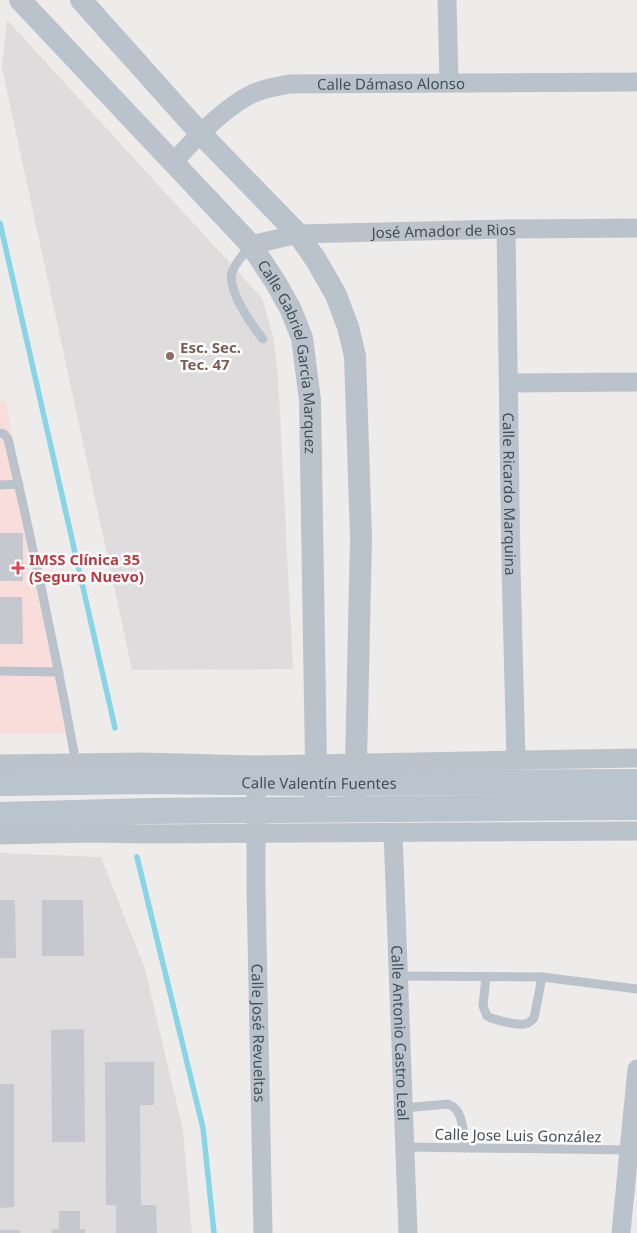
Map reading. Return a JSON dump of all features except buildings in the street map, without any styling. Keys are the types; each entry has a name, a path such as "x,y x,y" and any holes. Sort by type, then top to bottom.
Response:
{"main road":[{"name":"Calle Valentín Fuentes","path":"0,783 84,769 143,772 199,782 256,773 356,772 637,782"},
{"name":"Calle Valentín Fuentes","path":"0,815 88,823 257,822 315,810 637,807"}],"street":[{"name":"Calle Gabriel García Marquez","path":"20,0 251,245 292,310 302,338 310,400 315,810"},
{"path":"81,0 200,133 298,234 316,260 336,295 348,327 355,356 361,538 356,772 353,810"},
{"path":"447,0 449,82"},
{"name":"Calle Dámaso Alonso","path":"173,163 200,133 242,100 253,93 289,84 637,82"},
{"name":"José Amador de Rios","path":"251,245 298,234 506,228 637,228"},
{"name":"Calle Ricardo Marquina","path":"506,228 516,760"},
{"path":"509,382 637,382"},
{"path":"356,772 516,760 637,758"},
{"path":"0,764 84,769"},
{"name":"Calle José Revueltas","path":"256,773 257,965 262,1233"},
{"path":"257,822 393,832 637,831"},
{"path":"0,835 88,823"},
{"name":"Calle Antonio Castro Leal","path":"393,832 400,976 408,1233"},
{"path":"621,1233 637,1069"}],"lane":[{"path":"251,245 237,263 232,272 232,279 238,299 255,330 263,339"},
{"path":"0,433 4,434 8,439 47,607 59,672 84,769"},
{"path":"0,485 19,484"},
{"path":"0,672 59,672"},
{"path":"400,976 542,977 637,988"},
{"path":"486,977 483,1006 487,1016 522,1024 531,1022 534,1018 542,977"},
{"path":"404,1108 448,1104 454,1106 459,1113 465,1148"},
{"name":"Calle Jose Luis González","path":"406,1147 629,1150"}],"shaded area":[{"name":"Esc. Sec. Tec. 47","path":"7,20 262,298 273,336 278,376 293,669 132,670 2,68"},
{"name":"IMSS Clínica 35 (Seguro Nuevo)","path":"0,401 6,401 65,734 0,734"},
{"path":"0,853 101,857 145,969 183,1130 192,1233 0,1233"}],"waterway":[{"path":"0,223 115,728"},
{"path":"137,857 203,1128 214,1233"}],"place":[{"name":"Esc. Sec. Tec. 47","path":"170,356"},
{"name":"IMSS Clínica 35 (Seguro Nuevo)","path":"18,568"}]}
